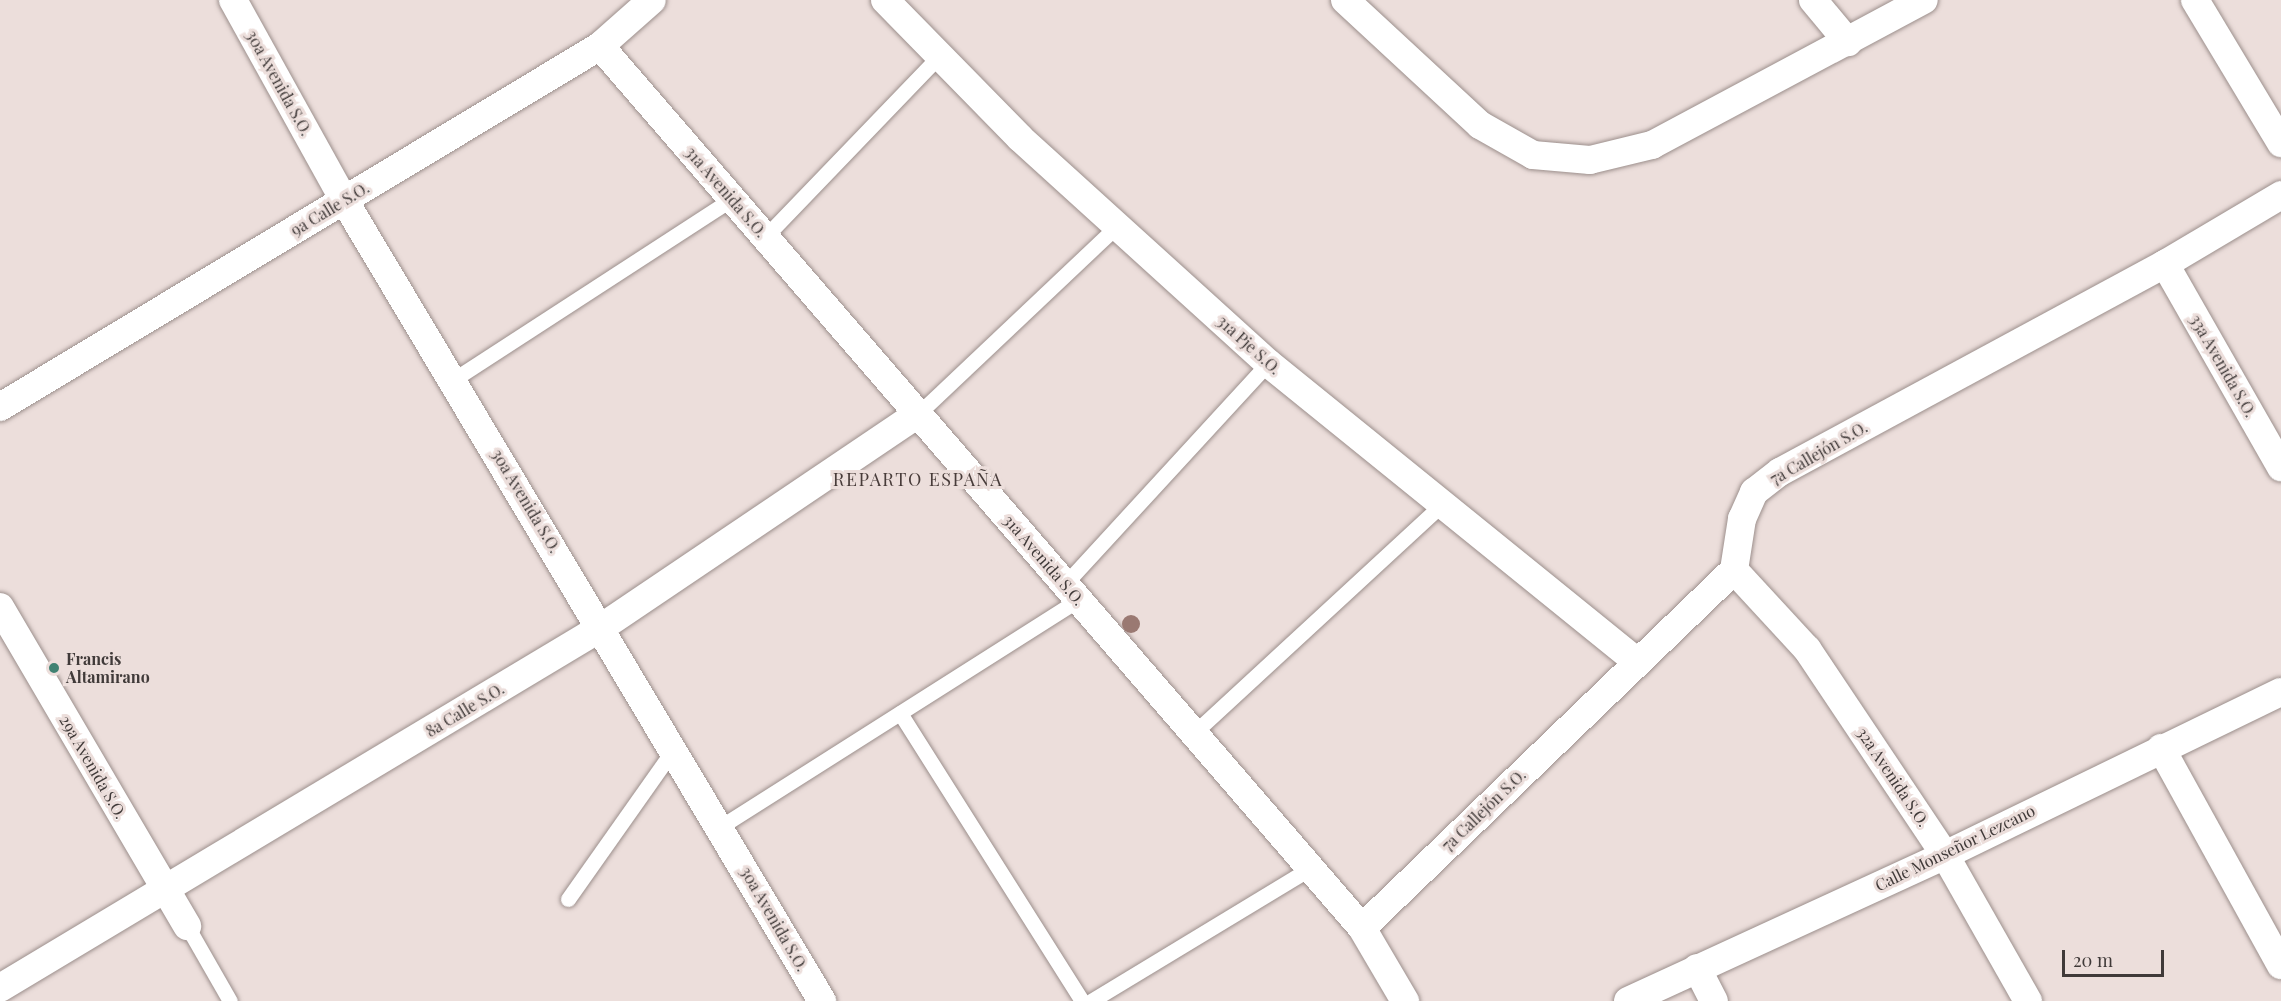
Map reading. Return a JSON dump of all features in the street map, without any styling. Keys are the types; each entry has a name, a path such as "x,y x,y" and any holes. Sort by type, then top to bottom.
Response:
{"street":[{"name":"30a Avenida S.O.","path":"233,0 344,200 602,627 822,1001"},
{"name":"9a Calle S.O.","path":"0,407 600,46 652,0"},
{"name":"31a Pje S.O.","path":"885,0 1020,138 1268,363 1636,662"},
{"path":"1345,0 1480,125 1533,155 1590,160 1652,145 1924,0"},
{"path":"1813,0 1848,42"},
{"path":"2195,0 2281,143"},
{"name":"31a Avenida S.O.","path":"600,46 1362,928 1405,1001"},
{"name":"7a Callejón S.O.","path":"1362,928 1734,570 1742,519 1754,492 1780,472 2164,264 2281,195"},
{"name":"33a Avenida S.O.","path":"2164,264 2281,467"},
{"name":"8a Calle S.O.","path":"0,988 602,627 918,414"},
{"name":"32a Avenida S.O.","path":"1734,570 1808,649 1945,855 2028,1001"},
{"name":"29a Avenida S.O.","path":"0,607 187,926"},
{"name":"Calle Monseñor Lezcano","path":"1628,1001 1945,855 2161,748 2281,692"},
{"path":"2161,748 2281,965"},
{"path":"1697,968 1714,1001"}],"lane":[{"path":"765,237 940,55"},
{"path":"453,380 732,199"},
{"path":"918,414 1117,226"},
{"path":"720,826 900,713 1072,592 1268,363"},
{"path":"1194,733 1441,505"},
{"path":"900,713 1082,1001"},
{"path":"568,899 674,749"},
{"path":"1091,1001 1311,868"},
{"path":"187,926 230,1001"}],"place":[{"name":"Francis Altamirano","path":"54,668"}],"district":[{"name":"REPARTO ESPAÑA","path":"918,479"}]}
